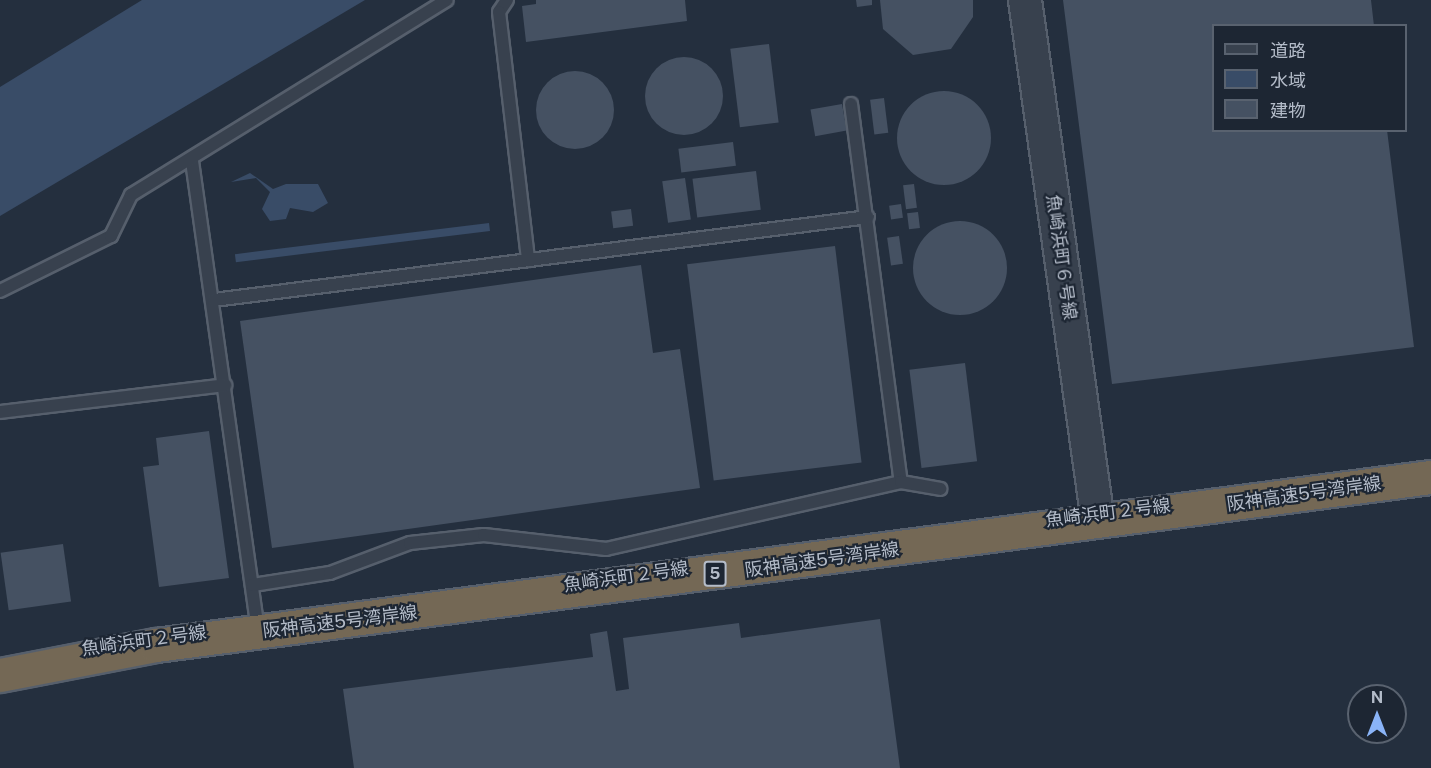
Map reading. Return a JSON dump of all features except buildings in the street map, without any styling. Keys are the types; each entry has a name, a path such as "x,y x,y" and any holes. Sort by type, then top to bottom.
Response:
{"highway":[{"name":"阪神高速5号湾岸線","path":"0,675 156,645 1431,475"},
{"name":"阪神高速5号湾岸線","path":"0,688 158,658 1431,492"}],"street":[{"name":"魚崎浜町６号線","path":"1025,0 1097,514"},
{"name":"魚崎浜町２号線","path":"0,661 1097,514 1431,475"}],"lane":[{"path":"0,291 111,236 131,195 192,161 266,108 447,0"},
{"path":"507,0 499,12 528,260"},
{"path":"850,104 868,217 901,482"},
{"path":"192,161 214,300 257,626"},
{"path":"214,300 868,217"},
{"path":"0,412 225,385"},
{"path":"253,585 330,573 410,543 484,535 606,549 901,482 940,489"}],"water":[{"path":"142,0 365,0 0,216 0,87"},
{"path":"250,173 273,189 286,184 318,184 328,203 313,212 290,208 286,219 270,221 262,209 270,192 256,178 231,182"},
{"path":"489,223 490,231 236,262 235,254"}]}
